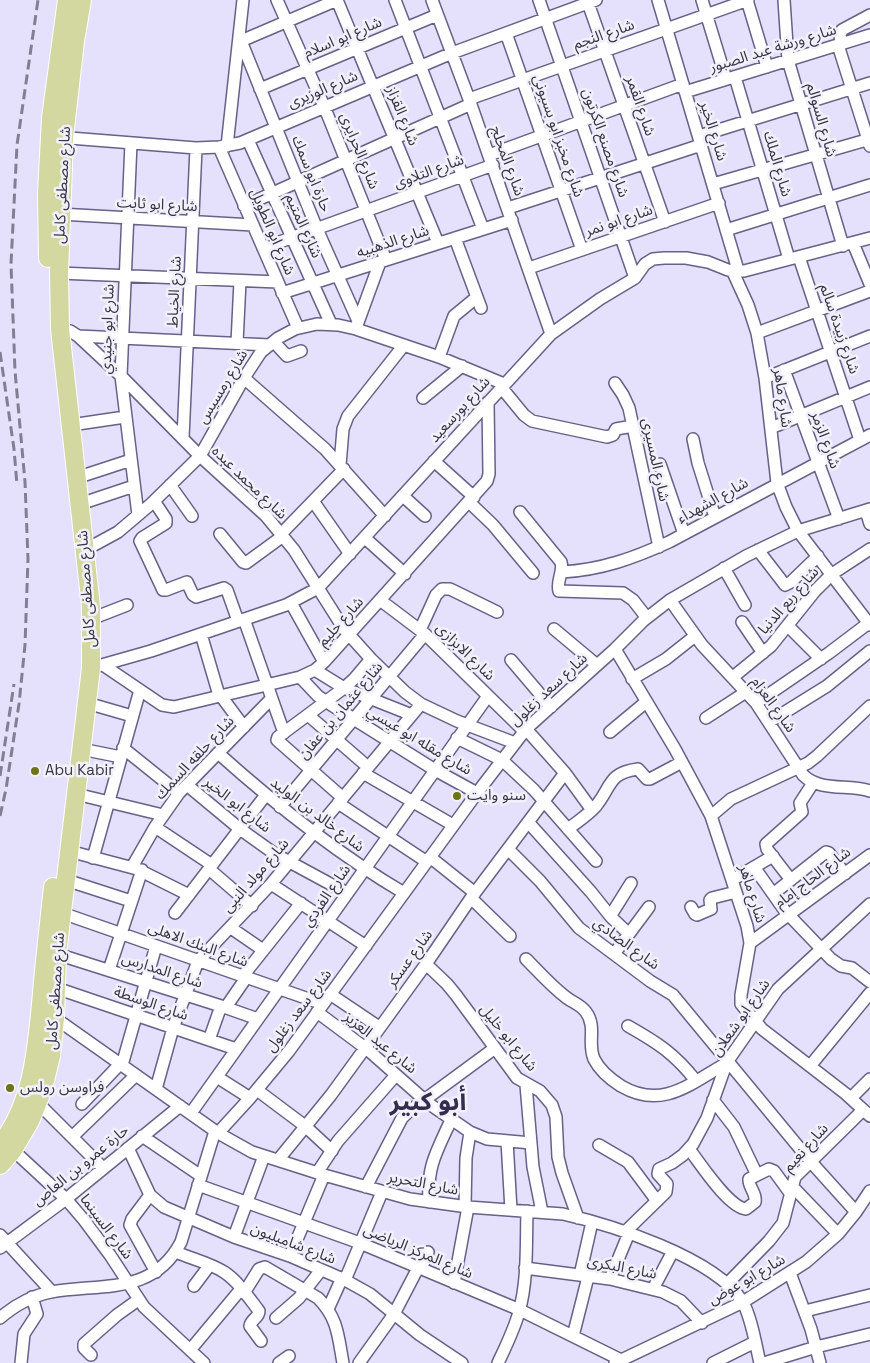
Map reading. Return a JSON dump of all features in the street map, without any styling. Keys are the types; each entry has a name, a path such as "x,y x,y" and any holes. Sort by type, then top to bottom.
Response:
{"main road":[{"name":"شارع مصطفى كامل","path":"6,1148 30,1121 43,1089 51,1056 55,1018 57,954 81,749 87,703 97,667 60,330 60,214 57,137 67,0"},
{"name":"شارع مصطفى كامل","path":"0,1164 21,1111 38,1044 55,868 83,664 83,606 78,549 52,342 48,268 47,193 82,0"}],"street":[{"path":"223,146 240,39 239,0"},
{"name":"شارع الحرايري","path":"277,0 367,210 383,261"},
{"path":"240,39 337,0"},
{"name":"شارع القزاز","path":"337,0 438,243"},
{"path":"395,0 483,229"},
{"name":"شارع المحلج","path":"432,0 470,101 551,334"},
{"name":"شارع مصنع الكرتون","path":"539,0 635,278"},
{"name":"شارع الخير","path":"658,0 719,204 735,270"},
{"name":"شارع الملك","path":"702,0 706,15 748,120 776,214 794,258"},
{"path":"748,0 767,67"},
{"name":"شارع النجم","path":"244,206 440,118 470,101 523,80 748,0"},
{"name":"شارع السوالم","path":"784,0 788,60 828,198 848,244 870,284"},
{"name":"شارع الوزيرى","path":"57,137 196,148 223,146 248,140 373,85 591,1"},
{"name":"شارع القمر","path":"591,1 605,51 665,222"},
{"name":"شارع ابو اسلام","path":"260,89 437,15"},
{"path":"713,184 869,142 840,44 842,30 870,15"},
{"name":"شارع مخبز ابو بسيوني","path":"506,33 582,250"},
{"name":"شارع ورشة عبد الصبور","path":"581,122 624,106 684,88 731,78 870,35"},
{"name":"حارة ابو سمك","path":"240,39 357,325"},
{"name":"شارع الذهبيه","path":"59,273 240,281 280,288 312,283 483,229 510,214 562,191 644,164 748,120 870,83"},
{"name":"شارع التلاوى","path":"263,248 462,176 542,136 581,122"},
{"name":"شارع المتيم","path":"248,140 331,324"},
{"name":"شارع ابو جنيدي","path":"131,143 121,376 138,516"},
{"name":"شارع ابو الطويل","path":"223,146 244,206 298,328"},
{"name":"شارع الخياط","path":"183,438 196,148"},
{"path":"726,230 870,185"},
{"name":"شارع ابو نمر","path":"529,268 719,204"},
{"name":"شارع ابو ثابت","path":"60,214 253,225"},
{"path":"439,356 454,316 479,302 455,238"},
{"name":"شارع بورسعيد","path":"97,667 151,651 291,603 318,588 502,385 551,334 600,299 635,278 645,264 664,258 686,258 744,271 870,238"},
{"name":"شارع زبيدة سالم","path":"794,258 817,311 846,397 865,437"},
{"path":"357,325 383,261"},
{"name":"شارع ماهر","path":"735,270 757,333 765,378 778,483 786,508 798,530 870,623"},
{"path":"237,343 240,281"},
{"path":"757,333 870,291"},
{"name":"شارع رمسيس","path":"84,550 118,532 138,516 200,456 244,378 261,352 272,343 298,328 317,324 357,325 404,345 439,356 502,385"},
{"name":"شارع محمد عبده","path":"60,330 78,336 121,376 200,456 266,516 294,550 349,636 390,677 421,704 466,726 515,743"},
{"path":"78,336 272,343 287,356 301,351"},
{"path":"765,378 870,336"},
{"path":"220,534 243,562 246,563 282,535 342,467 343,429 348,416 404,345"},
{"path":"423,398 462,366"},
{"name":"شارع الزمر","path":"784,370 839,519"},
{"path":"244,378 325,449 385,516"},
{"name":"شارع المسيرى","path":"615,383 626,401 633,426 659,547"},
{"path":"502,385 524,416 537,423 607,437 613,435 616,429 633,426"},
{"path":"771,428 870,387"},
{"name":"شارع حليم","path":"97,667 140,690 162,705 168,706 180,706 300,677 315,670 349,636 487,481 489,474 488,402"},
{"path":"71,425 125,416"},
{"name":"شارع الشهداء","path":"562,572 596,568 643,554 659,547 865,437"},
{"path":"693,439 698,463 715,517"},
{"path":"76,478 131,460"},
{"path":"434,462 472,500 533,573"},
{"path":"660,464 684,534"},
{"path":"170,485 192,516"},
{"path":"80,504 134,486"},
{"path":"403,496 425,516"},
{"path":"154,501 166,519 166,523 140,541 163,590 187,582 193,595 196,597 224,588 227,590 272,699 281,738 340,800 388,836 428,860 473,895 510,936"},
{"path":"313,501 350,554"},
{"path":"868,510 870,524"},
{"name":"شارع سعد زغلول","path":"216,1132 254,1094 289,1051 453,825 525,730 647,618 670,600 724,568 798,530 868,510"},
{"path":"520,512 561,562 562,572 558,587 561,592 624,593 633,600 647,618"},
{"path":"365,538 404,574"},
{"name":"شارع ربع الدنيا","path":"733,677 763,654 815,591 832,574 870,549"},
{"path":"758,550 783,584 789,584 818,556"},
{"path":"724,568 746,605"},
{"name":"شارع عثمان بن عفان","path":"280,807 390,677 422,632 436,595 442,589 450,589 497,612"},
{"name":"شارع الابزازى","path":"380,600 422,632 525,730 564,773 592,810"},
{"name":"شارع العزام","path":"670,600 695,636 756,703 797,768 813,783"},
{"path":"291,603 324,662"},
{"path":"91,619 127,605"},
{"path":"742,622 763,654"},
{"path":"756,703 870,623"},
{"path":"788,626 821,659"},
{"path":"554,629 597,665"},
{"path":"201,634 220,696 244,727"},
{"path":"632,679 666,659 695,636"},
{"name":"شارع ماهر","path":"615,649 682,762 711,816 736,892 750,943 740,999 741,1004 770,1036 851,1098 866,1113"},
{"path":"769,722 827,686 870,651"},
{"path":"281,738 344,688 371,659"},
{"path":"511,660 552,707"},
{"path":"315,670 344,688 412,715"},
{"name":"شارع مقله ابو عيسي","path":"300,677 325,702 435,770 477,793"},
{"path":"92,858 140,690"},
{"path":"706,718 746,692"},
{"name":"شارع الفردي","path":"191,1113 488,696"},
{"name":"شارع حلقه السمك","path":"109,970 131,901 137,869 155,827 183,789 272,699"},
{"path":"610,732 646,702"},
{"path":"87,703 132,716"},
{"name":"شارع مولد النبى","path":"156,1089 173,1028 198,961 252,906 421,704"},
{"path":"711,816 730,799 808,763 870,706"},
{"path":"308,715 337,740 366,770 412,802 453,825"},
{"path":"457,738 502,760 544,801 596,861"},
{"path":"81,749 122,753"},
{"name":"شارع ابو الخير","path":"122,753 183,789 289,862 347,894"},
{"name":"شارع خالد بن الوليد","path":"218,753 265,796 313,833 364,869 404,893"},
{"path":"568,829 592,810 612,779 617,775 638,769 650,779 682,762"},
{"name":"شارع عسكر","path":"278,1160 326,1101 426,964 473,895 564,773"},
{"path":"791,880 766,846 767,842 802,812 800,803 813,783 853,787 870,791"},
{"path":"76,794 163,815"},
{"path":"175,914 265,796"},
{"path":"528,822 611,917 629,934"},
{"path":"155,827 210,867 252,906"},
{"name":"شارع الصادي","path":"508,849 540,881 579,928 673,995 726,1063 856,1212"},
{"path":"69,851 137,869 189,895"},
{"path":"773,894 826,852 829,853 845,874"},
{"name":"شارع الحاج إمام","path":"750,943 870,855"},
{"path":"732,880 773,856"},
{"path":"754,867 789,915 836,963 852,968 870,982"},
{"path":"66,880 131,901"},
{"path":"611,917 631,883"},
{"path":"271,884 366,946"},
{"path":"692,907 697,915 711,909 710,900 712,898 736,892"},
{"path":"209,1040 223,1007 263,950 301,903"},
{"name":"شارع ابو شعلان","path":"627,1232 666,1192 667,1187 658,1174 658,1169 672,1163 689,1149 701,1132 726,1063 778,989 870,904"},
{"path":"614,954 648,907"},
{"name":"شارع البنك الاهلى","path":"62,913 244,977 320,1008"},
{"path":"231,928 263,950"},
{"path":"82,1104 121,1064 156,946"},
{"name":"شارع المدارس","path":"57,954 258,1019"},
{"path":"526,958 562,994 585,1011 593,1031 591,1045 594,1058 601,1070 611,1080 628,1090 648,1097 667,1094 684,1088 726,1063"},
{"name":"شارع ابو خليل","path":"426,964 452,990 517,1078 545,1095 552,1105 556,1117 558,1157 578,1218"},
{"name":"شارع الوسطة","path":"56,988 236,1049"},
{"path":"810,1066 870,993"},
{"path":"330,994 379,1027"},
{"name":"شارع عبد العزيز","path":"320,1008 424,1100 451,1120 487,1140 531,1143"},
{"name":"شارع التحرير","path":"55,1018 216,1132 240,1146 264,1156 410,1199 467,1207 542,1212 578,1218 627,1232 673,1251 728,1282 743,1302 762,1363"},
{"path":"628,1026 664,1048 684,1066 696,1081"},
{"path":"366,1187 402,1118 494,1048"},
{"path":"290,1256 321,1174 332,1151 350,1126 396,1075"},
{"path":"72,1137 136,1076"},
{"path":"217,1077 254,1094 305,1126 332,1151"},
{"path":"851,1098 870,1079"},
{"path":"526,1085 533,1167 542,1212"},
{"path":"713,1100 734,1127 757,1175"},
{"path":"37,1102 103,1168"},
{"name":"حارة عمرو بن العاص","path":"2,1242 66,1199 180,1106"},
{"name":"شارع نعيم","path":"728,1282 769,1241 783,1223 796,1178 811,1162 866,1113"},
{"path":"429,1202 430,1168 451,1120"},
{"path":"0,1318 10,1309 32,1297 52,1292 130,1284 156,1272 176,1252 190,1218 199,1180 216,1132"},
{"path":"454,1283 467,1207 466,1158 470,1132"},
{"name":"شارع المركز الرياضى","path":"142,1136 199,1180 246,1203 360,1243 520,1310 618,1361"},
{"path":"507,1141 511,1210"},
{"path":"599,1145 628,1162 657,1201"},
{"name":"شارع السينما","path":"6,1148 66,1199 102,1243 130,1284 138,1300 204,1363"},
{"name":"شارع شامبليون","path":"128,1148 150,1195 164,1208 234,1237 290,1256 343,1279 370,1294 420,1335 445,1359 462,1363"},
{"path":"689,1149 719,1188 743,1209 749,1208 756,1198 748,1182 750,1178 772,1170 838,1234"},
{"path":"234,1237 264,1156"},
{"name":"شارع ابو عوض","path":"618,1361 702,1323 743,1302 790,1273 806,1262 838,1234 870,1191"},
{"path":"328,1309 382,1192"},
{"path":"150,1195 132,1219 130,1225 156,1272"},
{"path":"498,1363 515,1326 520,1310 525,1268 527,1211"},
{"path":"573,1336 592,1222"},
{"path":"610,1280 627,1232"},
{"path":"2,1242 52,1292"},
{"path":"653,1289 673,1251"},
{"path":"176,1252 231,1277 259,1311 258,1317 251,1322 250,1326 261,1341"},
{"path":"359,1363 394,1314 428,1252"},
{"path":"194,1286 209,1266"},
{"path":"190,1349 243,1291 259,1269 265,1267 306,1290 318,1298 328,1309 338,1332 343,1363"},
{"name":"شارع البكرى","path":"525,1268 610,1280 653,1289 672,1295 681,1301 702,1323"},
{"path":"276,1318 292,1306 322,1270"},
{"path":"790,1273 805,1311 820,1363"},
{"path":"805,1311 870,1295"},
{"path":"21,1363 24,1334 37,1314 32,1297"},
{"path":"91,1355 84,1348 84,1344 117,1315 138,1300"},
{"path":"762,1363 816,1346 870,1334"},
{"path":"713,1363 756,1342"}],"railway":[{"path":"0,816 19,704 25,645 28,559 25,482 15,371 11,264 17,145 38,0"},
{"path":"0,352 14,449 17,485"},
{"path":"0,776 14,684"}],"place":[{"name":"Abu Kabir","path":"35,771"},
{"name":"سنو وايت","path":"457,796"},
{"name":"فراوسن رولس","path":"10,1088"}],"district":[{"name":"أبو كبير","path":"428,1103"}]}
